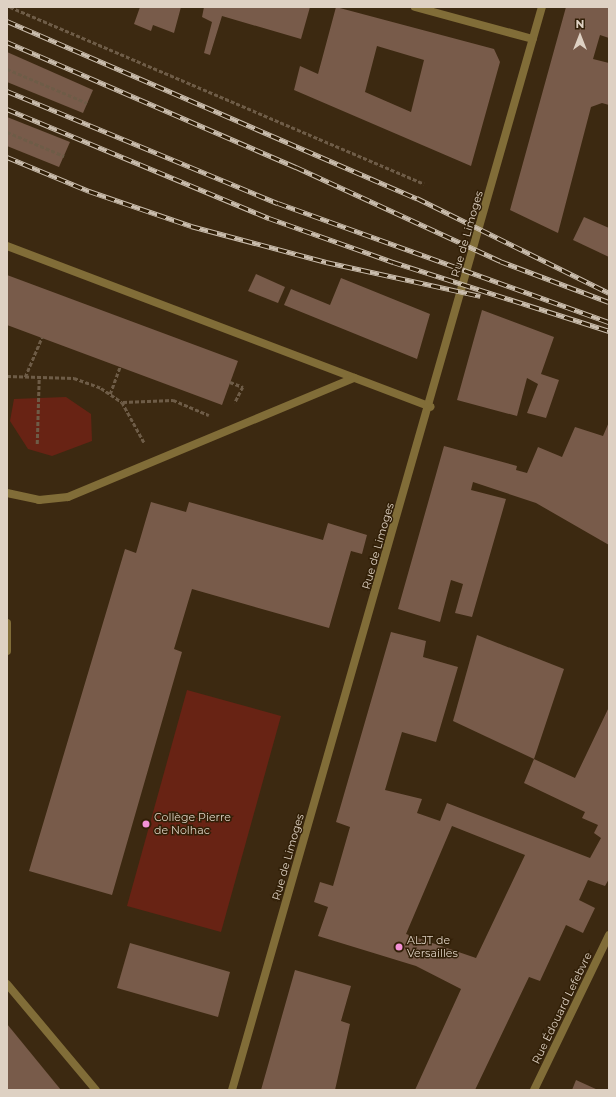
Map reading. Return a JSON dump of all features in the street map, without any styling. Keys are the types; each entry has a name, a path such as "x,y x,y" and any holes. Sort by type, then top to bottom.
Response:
{"street":[{"path":"414,7 533,39"},
{"name":"Rue de Limoges","path":"232,1090 456,316 542,7"},
{"path":"7,246 430,406"},
{"path":"7,493 39,500 68,497 354,378"},
{"path":"7,623 7,651"},
{"name":"Rue Édouard Lefebvre","path":"534,1090 609,935"},
{"path":"7,984 96,1090"}],"path":[{"path":"10,7 424,184"},
{"path":"7,69 88,103"},
{"path":"7,132 64,156"},
{"path":"25,377 42,338"},
{"path":"110,394 120,367"},
{"path":"7,376 74,378 110,394 122,402 136,422 152,462"},
{"path":"37,444 39,378"},
{"path":"230,382 243,387 232,409"},
{"path":"122,402 173,400 215,418"}],"shaded area":[{"path":"66,397 91,414 92,441 52,456 28,449 10,421 14,399"},
{"path":"187,690 281,716 221,932 127,906"}],"building":[{"path":"140,7 181,7 174,33 153,25 151,31 134,24"},
{"path":"204,7 310,7 301,39 222,16 210,55 204,53 212,22 202,17"},
{"path":"336,7 494,49 500,62 471,166 294,90 300,66 318,74","holes":["377,46 424,60 411,112 365,92"]},
{"path":"566,7 609,8 609,38 600,35 593,59 609,63 609,105 602,103 591,107 558,233 510,210"},
{"path":"7,52 93,90 83,113 7,82"},
{"path":"7,117 70,142 59,167 7,146"},
{"path":"584,217 609,228 609,257 573,240"},
{"path":"256,274 285,287 278,303 248,291"},
{"path":"7,275 238,361 222,405 7,325"},
{"path":"341,278 430,314 417,359 284,305 291,289 330,305"},
{"path":"482,310 554,337 541,374 559,380 546,418 527,413 538,384 527,378 517,416 457,400"},
{"path":"609,422 609,545 536,503 473,482 471,490 506,499 472,617 455,613 463,584 451,580 440,622 398,609 444,446 517,466 516,470 527,473 538,447 562,457 575,427 603,436"},
{"path":"151,502 186,512 189,502 323,540 328,523 367,535 362,554 351,551 329,628 192,589 174,649 182,652 112,895 29,871 125,549 136,553"},
{"path":"391,632 426,641 423,657 458,667 436,742 402,732 385,790 422,799 417,813 440,821 447,803 590,858 601,838 594,833 598,825 582,818 585,812 524,783 534,759 575,778 609,707 609,879 605,886 588,880 579,900 595,908 583,933 566,925 540,981 529,977 475,1090 415,1090 461,989 416,966 318,936 328,907 314,902 320,882 333,886 350,827 336,822","holes":["452,826 525,855 476,958 406,934"]},
{"path":"477,635 564,669 534,759 453,721"},
{"path":"130,943 230,972 218,1017 117,988"},
{"path":"295,970 351,986 341,1021 350,1024 335,1090 261,1090"},
{"path":"7,1024 61,1090 7,1090"},
{"path":"576,1080 598,1090 572,1090"}],"railway":[{"path":"7,21 417,198 609,293"},
{"path":"7,42 296,167 500,261 609,302"},
{"path":"7,91 278,203 609,322"},
{"path":"7,109 269,218 393,262 609,331"},
{"path":"7,157 89,191 191,226 326,262 480,296"}],"place":[{"name":"Collège Pierre de Nolhac","path":"146,824"},
{"name":"ALJT de Versailles","path":"399,947"}]}
